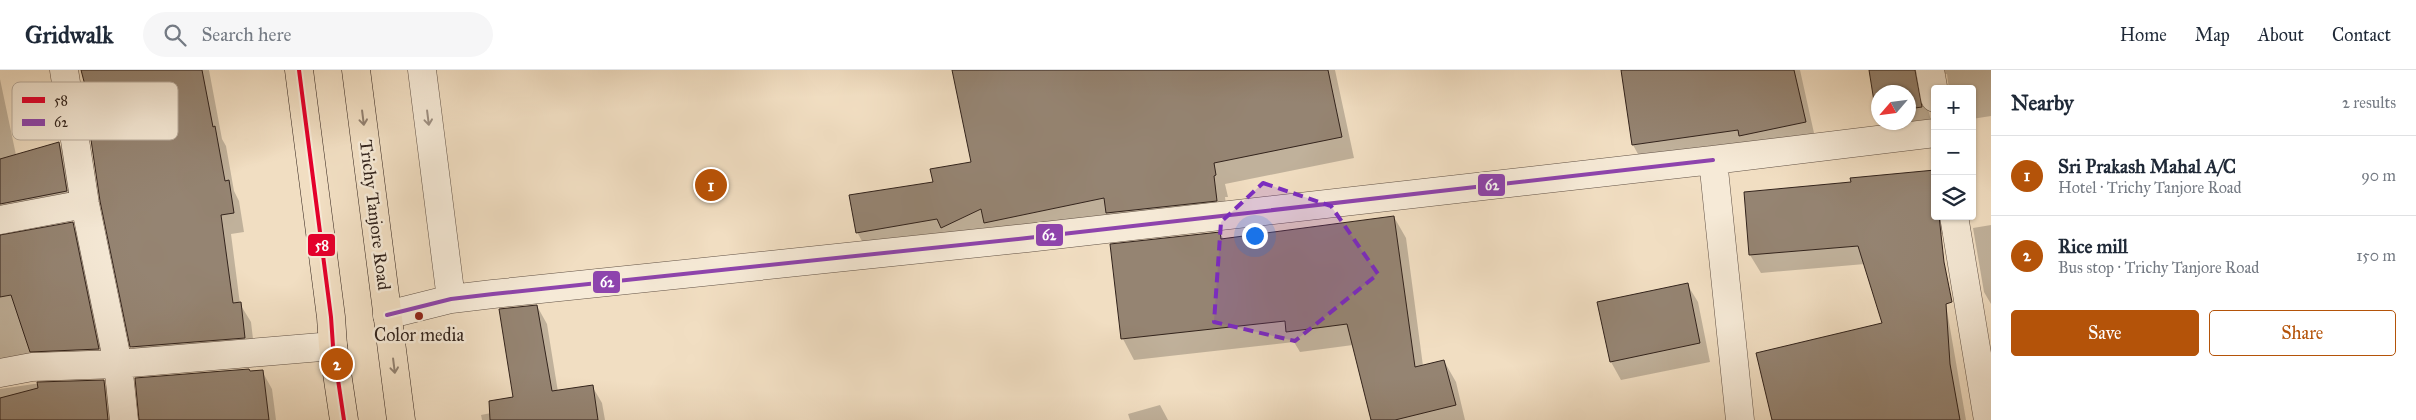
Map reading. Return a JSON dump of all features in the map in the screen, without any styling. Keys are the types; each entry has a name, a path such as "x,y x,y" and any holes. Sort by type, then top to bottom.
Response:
{"highway":[{"path":"299,70 344,420"},
{"name":"Trichy Tanjore Road","path":"356,70 401,420"}],"street":[{"path":"422,70 451,299"},
{"path":"1930,70 1933,85"},
{"path":"387,315 451,299 1017,239 1931,134"},
{"path":"75,140 85,204 118,364 124,420"},
{"path":"1713,160 1740,420"},
{"path":"0,220 85,204"},
{"path":"1955,220 1982,333 1988,420"},
{"path":"0,373 32,367 118,364 333,346"}],"highlighted area":[{"path":"1263,183 1331,206 1378,274 1295,341 1214,322 1221,222"}],"building":[{"path":"81,70 202,70 225,181 229,180 234,213 221,215 233,303 241,302 245,338 130,347 100,201 91,140 178,140 178,82 84,82"},
{"path":"952,70 1328,70 1342,137 1214,163 1217,201 1106,213 1104,198 984,223 981,209 941,228 937,219 856,233 849,195 933,182 930,169 971,162"},
{"path":"1621,70 1794,70 1806,122 1739,136 1738,130 1632,145"},
{"path":"1869,70 1915,70 1922,107 1916,108 1916,85 1871,85"},
{"path":"59,142 67,191 0,204 0,159"},
{"path":"1931,170 1931,220 1939,220 1944,262 1952,302 1946,304 1950,364 1960,420 1772,420 1756,353 1882,323 1858,246 1749,255 1744,192 1851,182 1850,178"},
{"path":"1394,216 1415,367 1444,360 1456,405 1395,420 1371,420 1347,324 1286,332 1285,321 1121,339 1110,244 1220,232 1221,239"},
{"path":"73,222 99,349 30,352 11,295 0,297 0,235"},
{"path":"1688,283 1700,343 1610,362 1597,302"},
{"path":"537,305 552,391 593,385 598,420 490,420 489,401 513,397 499,309"},
{"path":"249,369 250,371 263,370 269,420 139,420 135,378"},
{"path":"104,380 108,420 0,420 0,398 38,388 37,382"}],"transit line":[{"name":"58","path":"299,70 344,420"},
{"name":"62","path":"387,315 451,299 493,294 1027,238 1713,160"}],"place":[{"name":"Sri Prakash Mahal A/C","path":"711,185"},
{"name":"Color media","path":"419,316"},
{"name":"Rice mill","path":"337,364"}]}
